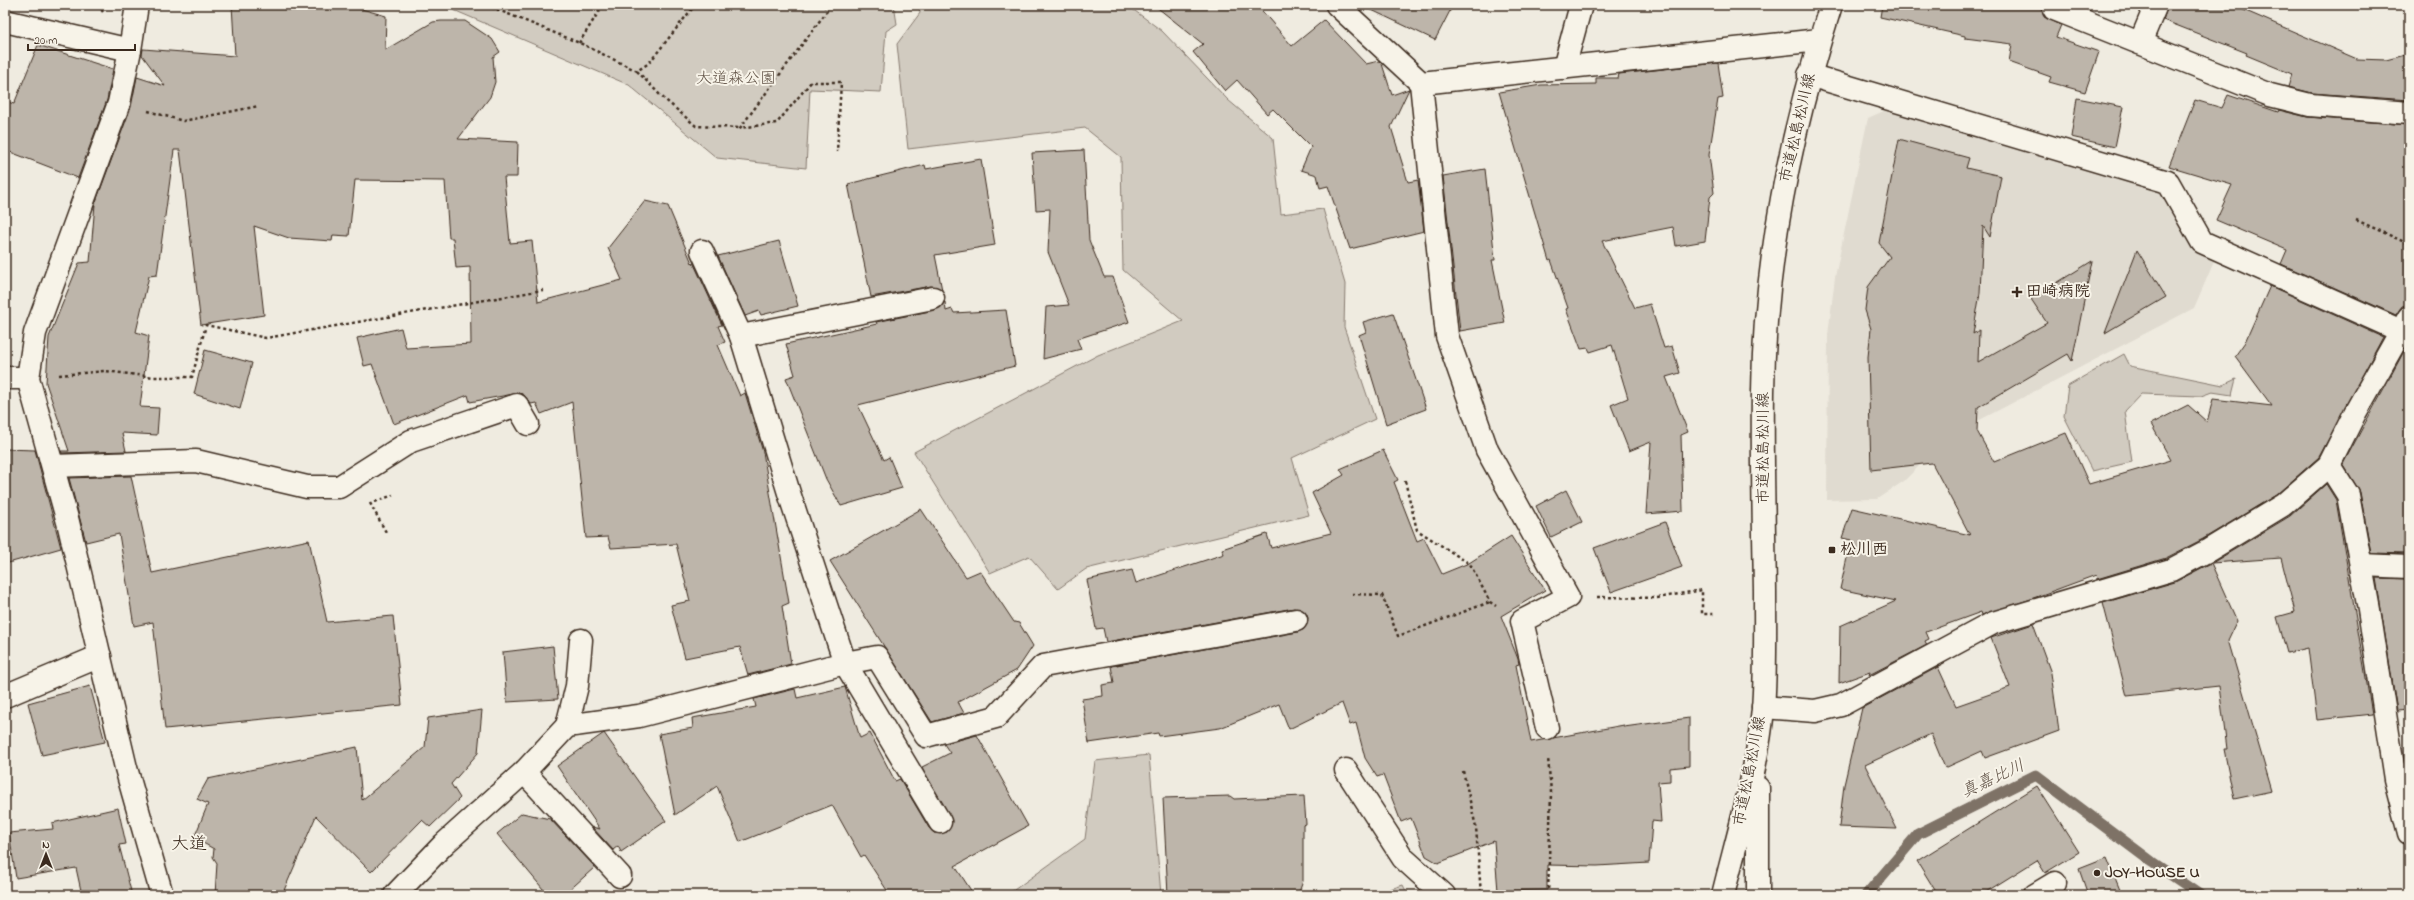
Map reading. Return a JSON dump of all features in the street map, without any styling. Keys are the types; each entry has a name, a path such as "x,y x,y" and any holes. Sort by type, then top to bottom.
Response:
{"street":[{"path":"137,5 130,50 119,102 35,333 28,378 53,466 126,768 162,895"},
{"path":"1337,5 1421,83 1447,336 1487,450 1568,597 1522,621 1546,728"},
{"path":"1564,68 1581,5"},
{"name":"市道松島松川線","path":"1724,895 1758,750 1763,707 1766,661 1763,392 1768,296 1775,231 1809,75 1831,5"},
{"path":"2140,43 2156,5"},
{"path":"2054,9 2270,95 2310,106 2409,113"},
{"path":"5,21 130,50"},
{"path":"1421,83 1820,40"},
{"path":"1763,707 1815,711 1841,705 1993,622 2172,570 2209,550 2283,505 2328,465 2355,413 2405,324 2202,242 2168,182 1809,75"},
{"path":"702,251 742,336 789,493 845,663 940,822"},
{"path":"742,336 933,298"},
{"path":"5,378 28,378"},
{"path":"53,466 196,461 307,488 339,487 411,441 517,405 528,424"},
{"path":"2328,465 2348,495 2361,565 2395,780 2409,833"},
{"path":"2361,565 2409,567"},
{"path":"567,726 639,716 845,663 877,658 926,736 996,717 1043,666 1296,620"},
{"path":"395,895 444,844 524,772 567,726 577,686 581,640"},
{"path":"5,696 100,656"},
{"path":"1758,750 1758,895"},
{"path":"1346,770 1403,858 1444,895"},
{"path":"524,772 620,876"},
{"path":"2035,895 2055,883"}],"path":[{"path":"486,5 579,43 637,71 662,97 696,126 740,128 777,123 812,82 841,82 837,152"},
{"path":"493,8 498,5"},
{"path":"579,43 603,5"},
{"path":"637,71 648,63 695,5"},
{"path":"740,128 827,11 824,5"},
{"path":"119,102 183,121 259,106"},
{"path":"2356,220 2409,244"},
{"path":"28,378 105,371 154,377 192,377 206,325 266,338 543,290"},
{"path":"356,476 387,534"},
{"path":"1405,481 1417,530 1470,564 1490,602 1522,621"},
{"path":"371,504 393,495"},
{"path":"1568,597 1656,598 1702,590 1702,614 1714,614"},
{"path":"1352,594 1382,595 1398,636 1490,602"},
{"path":"1546,728 1551,792 1548,895"},
{"path":"1463,771 1476,827 1481,895"}],"shaded area":[{"name":"田崎病院","path":"1886,110 2162,192 2216,257 2194,308 1949,436 1904,481 1877,499 1827,500 1828,335 1835,277 1868,118"}],"green space":[{"name":"大道森公園","path":"442,5 894,5 897,24 886,31 881,92 810,89 806,168 717,158 629,85"},
{"path":"919,5 1127,5 1162,31 1228,100 1273,138 1281,214 1323,209 1345,284 1344,327 1375,419 1292,458 1309,515 1086,569 1058,589 1029,556 990,573 914,452 1098,355 1183,321 1123,270 1121,157 1085,128 908,149 897,44 920,13"},
{"path":"2124,354 2130,366 2223,385 2236,379 2232,395 2212,392 2201,396 2141,394 2125,411 2132,462 2092,471 2064,416 2068,386"},
{"path":"1149,755 1161,895 1007,895 1085,839 1095,761"},
{"path":"1403,885 1408,895 1371,895"}],"building":[{"path":"232,5 348,5 386,16 385,50 433,22 441,21 465,21 492,39 500,52 493,57 495,82 490,97 458,139 518,142 517,177 504,177 510,243 532,241 538,302 622,280 608,248 645,201 668,206 692,263 693,262 722,325 718,326 725,342 718,345 740,396 745,393 763,452 789,603 782,606 791,664 748,675 740,647 685,658 671,605 690,601 676,544 611,548 608,537 586,538 572,402 541,414 536,403 531,404 524,395 519,393 470,402 468,395 394,424 372,364 364,366 357,338 401,328 406,348 471,344 470,267 456,268 453,238 449,238 445,181 355,180 349,236 333,235 332,241 289,238 254,226 264,315 201,325 180,150 174,150 157,275 149,276 136,332 149,336 140,407 159,408 157,435 122,433 126,451 62,453 61,451 69,451 46,383 49,337 79,263 90,262 95,204 131,107 137,77 165,86 142,55 143,49 235,56"},
{"path":"1154,5 1257,5 1292,46 1324,20 1366,64 1379,61 1382,64 1392,95 1409,89 1391,127 1408,182 1418,180 1424,231 1350,249 1328,186 1320,188 1317,175 1301,170 1311,147 1273,109 1267,114 1237,80 1225,91 1193,52 1203,44"},
{"path":"1361,5 1453,5 1435,40"},
{"path":"1882,5 2042,5 2044,17 2061,25 2056,37 2099,52 2085,92 2049,82 2051,77 2009,62 2012,44 1965,38 1965,36 1880,17"},
{"path":"2168,5 2232,5 2357,59 2386,60 2409,54 2409,100 2312,93 2288,87 2292,74 2246,55 2247,53 2163,20"},
{"path":"38,45 113,69 107,100 78,178 5,150 5,101 14,104"},
{"path":"1718,63 1723,98 1718,99 1709,155 1714,193 1710,197 1705,241 1676,246 1673,227 1602,241 1635,308 1650,304 1664,348 1672,346 1680,373 1666,377 1688,432 1681,435 1683,511 1646,514 1651,442 1629,451 1611,405 1628,398 1612,345 1590,352 1588,348 1581,349 1566,309 1568,308 1551,260 1549,261 1499,92 1541,85 1596,84 1596,78 1618,78 1619,74"},
{"path":"2228,95 2278,112 2279,110 2307,117 2409,125 2409,305 2402,306 2396,315 2281,264 2287,250 2216,220 2232,185 2169,166 2195,100 2222,108"},
{"path":"2077,98 2123,107 2115,147 2071,137"},
{"path":"1899,139 1969,158 1966,168 2001,176 1990,237 1983,226 1980,293 1973,334 1979,330 1978,362 2047,323 2031,299 2092,261 2072,361 2068,354 1978,407 1977,431 1994,462 2066,433 2089,484 2171,460 2151,424 2188,405 2207,422 2213,399 2272,406 2235,356 2245,342 2270,286 2383,337 2319,457 2276,495 2203,539 2166,558 2097,579 2096,575 2028,600 1982,615 1981,612 1926,632 1929,639 1925,641 1927,645 1869,675 1870,672 1839,683 1840,626 1896,601 1840,589 1851,540 1842,538 1852,508 1970,535 1932,463 1871,470 1868,357 1871,329 1865,310 1868,287 1890,257 1879,243"},
{"path":"1084,150 1089,240 1104,277 1113,277 1129,322 1077,339 1081,349 1043,359 1046,307 1069,305 1048,252 1050,209 1036,210 1032,153"},
{"path":"981,159 995,245 935,255 942,290 931,286 871,297 848,184 925,165 926,169"},
{"path":"1485,169 1495,260 1492,260 1505,323 1460,331 1443,176"},
{"path":"779,241 798,306 761,315 759,311 745,316 718,256"},
{"path":"2137,250 2166,297 2105,333"},
{"path":"945,302 946,311 952,309 954,313 1006,310 1015,366 858,405 884,460 889,457 902,488 841,506 826,479 786,378 795,375 786,344 877,324 876,322 935,310"},
{"path":"1393,313 1426,409 1386,424 1359,335 1366,332 1363,322"},
{"path":"2409,342 2409,554 2371,553 2360,492 2343,464"},
{"path":"205,350 252,363 240,409 194,394"},
{"path":"5,449 35,450 61,548 5,564"},
{"path":"1383,450 1398,480 1394,482 1417,541 1424,538 1442,574 1469,563 1511,536 1545,590 1501,616 1518,659 1519,664 1516,665 1531,742 1624,725 1624,727 1689,718 1689,766 1670,768 1670,781 1658,782 1661,822 1652,821 1649,863 1597,866 1547,865 1547,890 1498,891 1494,841 1438,863 1426,856 1411,818 1401,822 1383,775 1377,777 1365,758 1356,723 1350,725 1342,703 1289,729 1279,704 1220,728 1159,736 1158,733 1089,743 1082,699 1103,696 1102,685 1114,683 1111,666 1298,632 1304,629 1308,618 1305,612 1294,608 1106,642 1103,628 1096,629 1087,580 1132,570 1136,583 1224,554 1222,549 1267,534 1271,548 1331,533 1312,493 1344,475 1340,469"},
{"path":"131,476 152,573 309,540 327,622 393,616 402,705 165,729 153,622 134,626 119,534 86,542 69,478"},
{"path":"2326,484 2336,500 2372,714 2317,720 2308,648 2287,653 2277,617 2295,612 2281,558 2212,563 2290,516"},
{"path":"1566,490 1582,522 1551,537 1536,506"},
{"path":"921,509 966,577 980,571 1014,622 1019,623 1033,646 1017,670 958,702 964,713 932,722 830,561"},
{"path":"1665,522 1682,567 1611,592 1594,548"},
{"path":"2211,563 2237,621 2228,640 2272,791 2234,799 2224,749 2227,749 2219,686 2127,696 2103,603 2175,582"},
{"path":"2376,578 2409,579 2409,710 2397,711"},
{"path":"2033,624 2051,673 2059,731 1985,758 1982,751 1945,768 1931,734 1865,765 1897,829 1839,827 1844,785 1862,708 1938,667 1956,706 2010,687 1991,638"},
{"path":"553,646 558,699 507,702 503,652"},
{"path":"90,686 105,742 42,755 28,703"},
{"path":"845,687 860,738 870,733 895,781 900,779 929,828 934,833 947,832 952,821 922,767 950,753 944,744 977,735 1028,826 955,866 974,895 890,895 864,855 861,857 832,805 740,842 717,786 675,815 659,734 693,728 692,718 756,707 754,699 795,689 797,698"},
{"path":"482,710 478,753 451,784 460,798 430,827 422,820 371,872 316,816 282,895 215,895 217,863 213,857 214,849 194,838 208,804 197,799 208,779 357,747 362,800 425,747 428,718"},
{"path":"604,733 666,821 621,852 618,846 613,850 592,827 600,829 557,766"},
{"path":"2037,786 2079,852 2045,873 2037,860 1981,895 1938,895 1917,861"},
{"path":"1230,796 1234,799 1304,796 1306,824 1303,825 1303,881 1298,895 1168,895 1163,798"},
{"path":"118,808 126,844 119,845 132,895 82,895 76,868 16,878 9,833 53,829 52,823"},
{"path":"522,813 550,819 595,867 564,895 548,895 497,834"},
{"name":"JOY-HOUSE U","path":"2107,858 2122,895 2088,895 2079,869"}],"waterway":[{"name":"真嘉比川","path":"1866,895 1918,834 2036,775 2152,862 2201,895"}],"place":[{"name":"田崎病院","path":"2017,292"},
{"name":"松川西","path":"1832,550"},
{"name":"JOY-HOUSE U","path":"2097,873"}],"district":[{"name":"大道","path":"189,845"}]}
